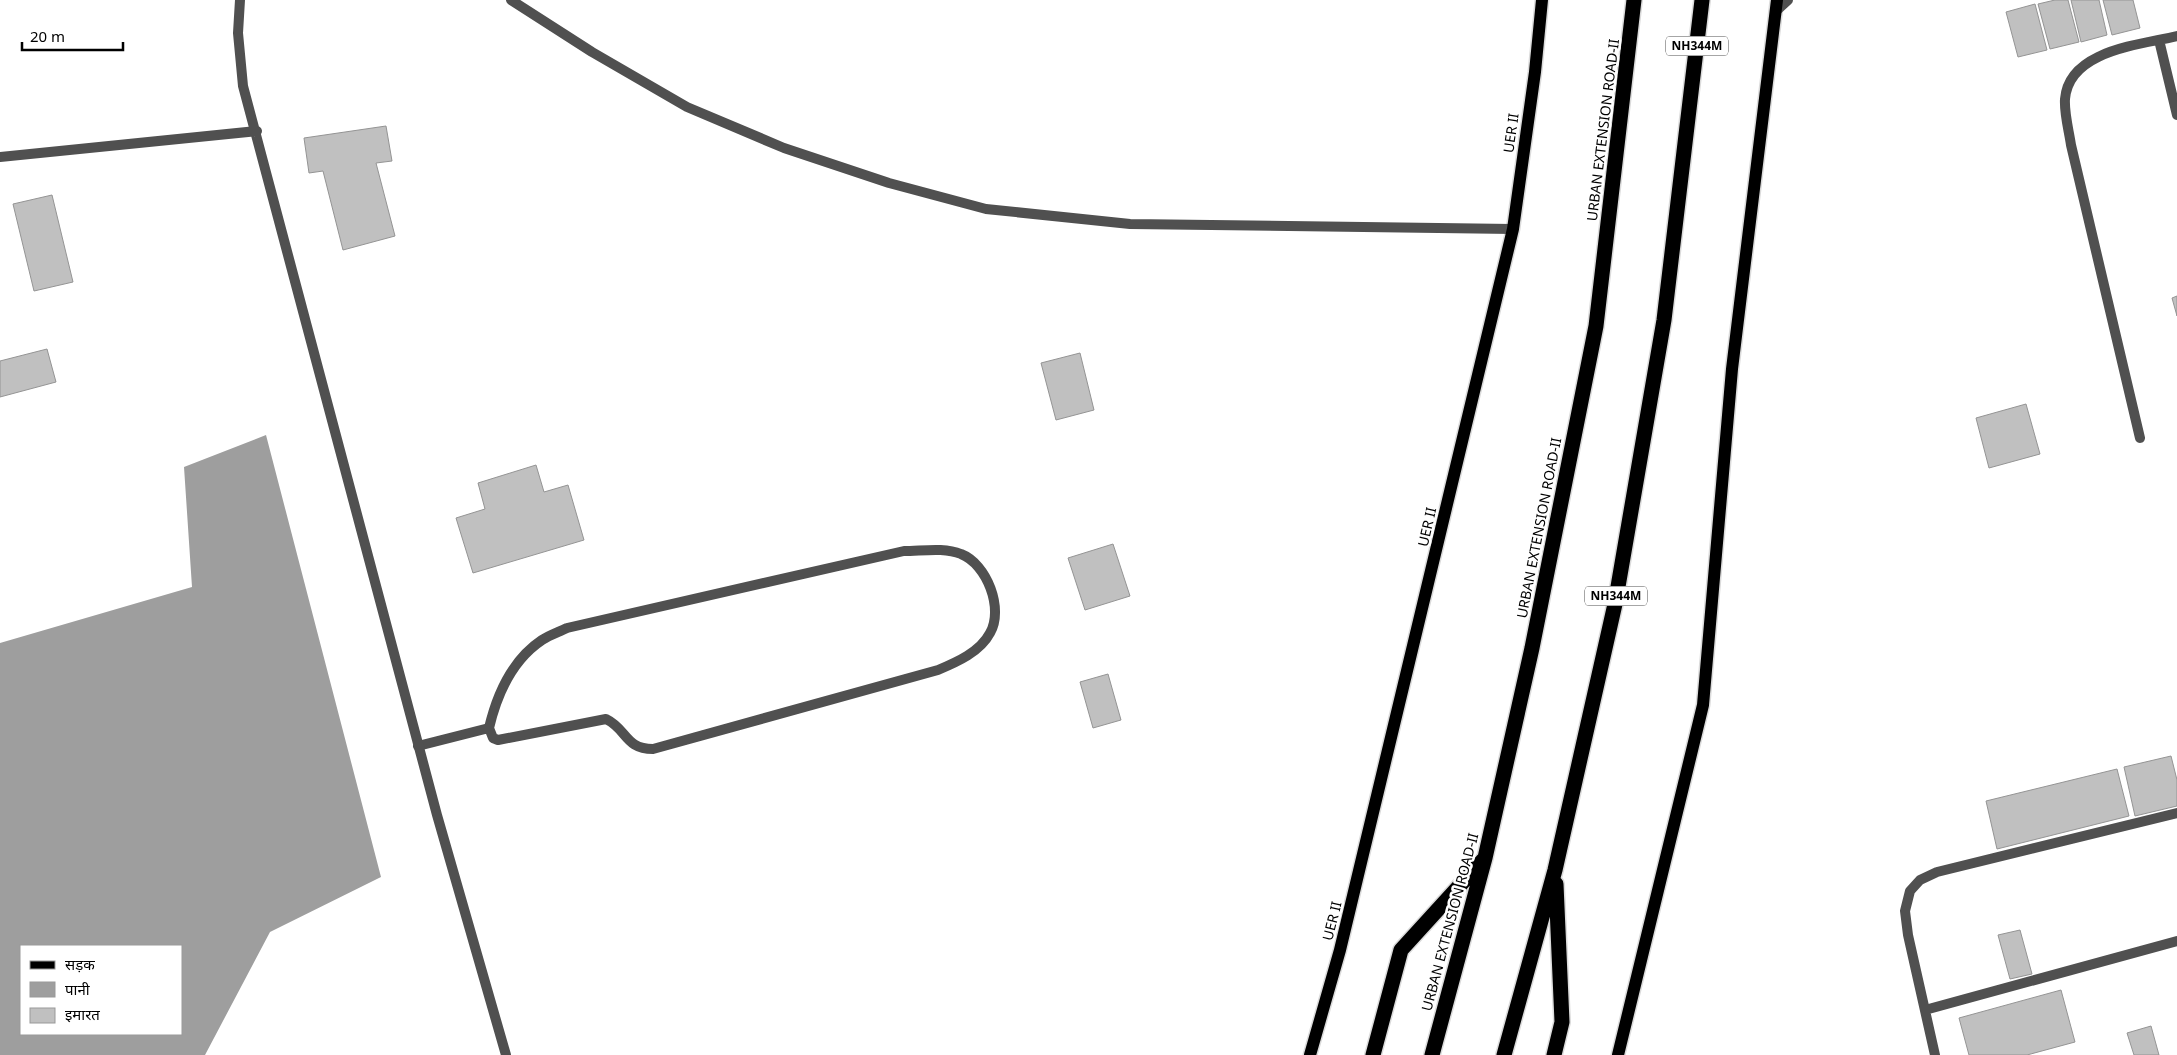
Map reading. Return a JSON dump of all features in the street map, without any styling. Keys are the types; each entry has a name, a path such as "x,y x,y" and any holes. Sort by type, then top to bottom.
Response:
{"highway":[{"name":"URBAN EXTENSION ROAD-II","path":"1432,1055 1485,858 1532,648 1596,326 1634,0"},
{"name":"NH344M","path":"1504,1055 1555,870 1617,594 1664,320 1702,0"},
{"path":"1373,1055 1401,950 1485,858"},
{"path":"1554,1055 1562,1022 1555,870"}],"main road":[{"name":"UER II","path":"1310,1055 1340,950 1513,229 1535,72 1542,0"},
{"path":"1618,1055 1703,704 1732,369 1777,5"}],"street":[{"path":"240,0 238,33 243,86 418,746 506,1055"},
{"path":"511,0 592,52 687,107 784,148 889,183 986,208 1130,224 1513,229"},
{"path":"1777,5 1788,0"},
{"path":"2140,438 2071,145 2065,100 2071,79 2087,62 2112,51 2177,36"},
{"path":"2159,40 2177,115"},
{"path":"0,157 256,132"},
{"path":"941,550 962,554 982,572 991,588 996,610 991,632 976,649 959,661 938,670 654,749 643,749 633,745 614,723 606,719 498,740 493,738 489,728 499,693 508,676 522,657 542,640 567,628 904,551 941,550"},
{"path":"418,746 489,728"},
{"path":"1935,1055 1908,935 1905,911 1910,891 1920,880 1936,872 2177,813"},
{"path":"1925,1010 2177,942"}],"water":[{"path":"266,435 381,877 270,932 205,1055 0,1055 0,643 192,587 184,467"}],"building":[{"path":"2055,0 2068,0 2079,42 2050,49 2038,4"},
{"path":"2071,0 2099,0 2107,35 2081,42"},
{"path":"2103,0 2133,0 2140,28 2112,35"},
{"path":"2035,4 2047,50 2018,57 2006,12"},
{"path":"386,126 392,161 376,163 395,236 343,250 323,171 309,173 304,138"},
{"path":"52,195 73,282 34,291 13,204"},
{"path":"2177,296 2177,316 2172,298"},
{"path":"47,349 56,382 0,397 0,361"},
{"path":"1080,353 1094,410 1056,420 1041,363"},
{"path":"2026,404 2040,454 1989,468 1976,418"},
{"path":"536,465 544,492 568,485 584,540 473,573 456,518 485,509 478,483"},
{"path":"1113,544 1130,596 1085,610 1068,558"},
{"path":"1108,674 1121,720 1093,728 1080,682"},
{"path":"2171,756 2177,780 2177,806 2135,816 2124,767"},
{"path":"2117,769 2129,816 1997,849 1986,801"},
{"path":"2020,930 2032,974 2010,979 1998,935"},
{"path":"2061,990 2075,1042 2027,1055 1969,1055 1959,1018"},
{"path":"2151,1026 2159,1055 2134,1055 2127,1033"}]}
